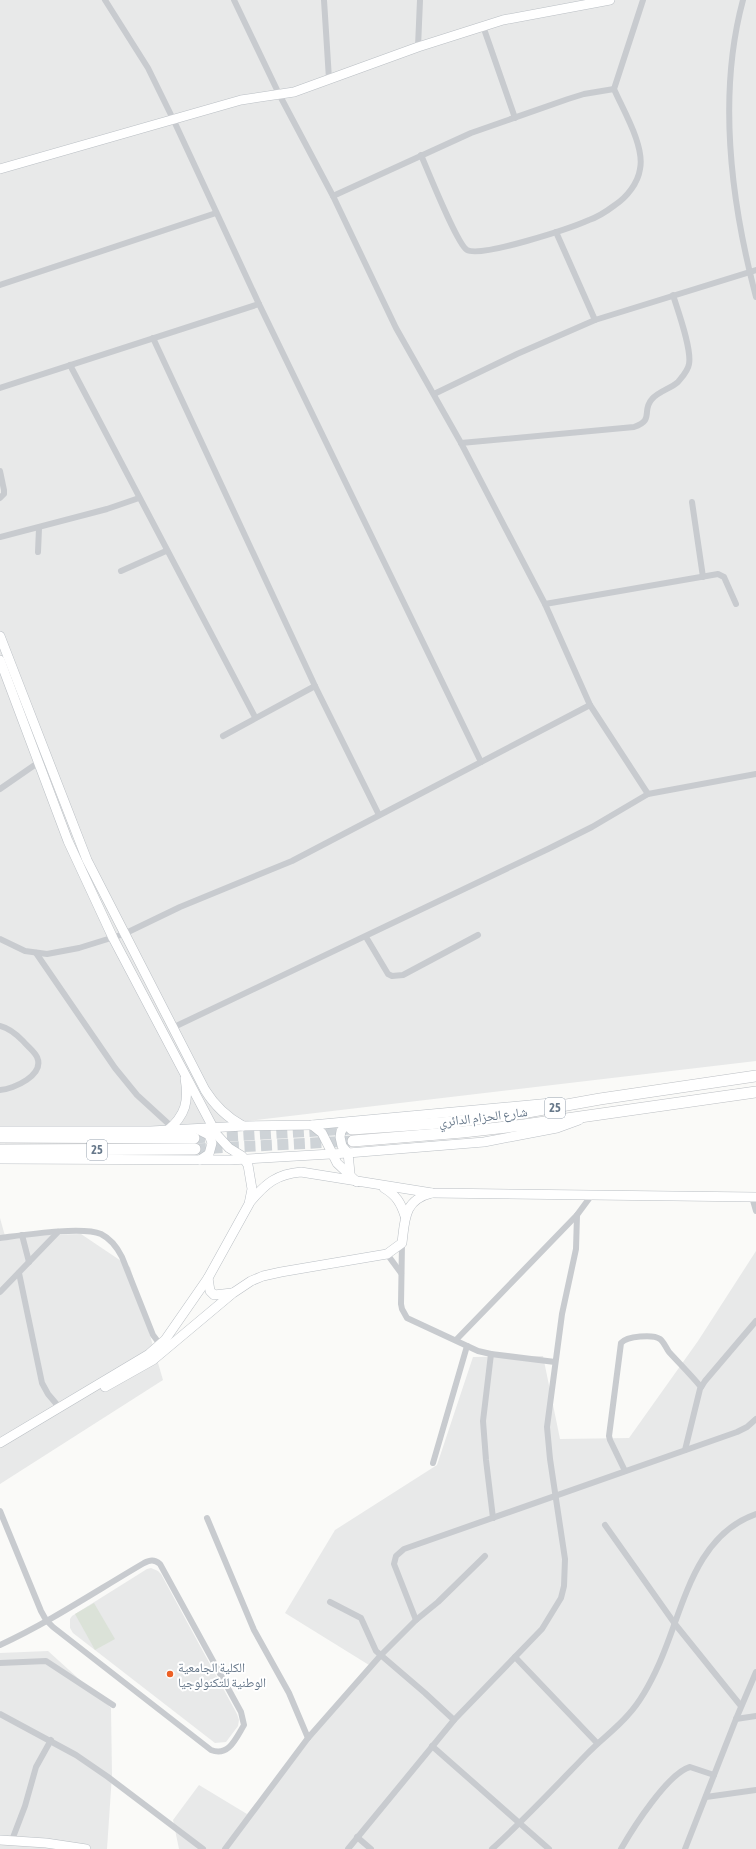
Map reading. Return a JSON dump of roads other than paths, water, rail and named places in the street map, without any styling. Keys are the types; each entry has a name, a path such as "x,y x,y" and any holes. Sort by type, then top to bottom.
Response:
{"highway":[{"name":"شارع الحزام الدائري","path":"351,1126 454,1122 522,1113 756,1076"},
{"name":"شارع الحزام الدائري","path":"353,1141 463,1132 586,1117 756,1092"},
{"name":"25","path":"0,1137 195,1139"},
{"name":"25","path":"0,1150 195,1139"}],"street":[{"path":"105,0 148,68 174,120 259,304 481,762"},
{"path":"234,0 279,94 333,196 396,328 461,443 545,604 590,705 648,794"},
{"path":"324,0 329,79"},
{"path":"418,47 420,0"},
{"path":"0,169 241,100 294,92 418,47 483,26 517,17 610,0"},
{"path":"421,155 456,235 466,249 475,253 488,251 556,232 603,214 628,194 636,181 640,169 641,156 638,144 614,89 643,0"},
{"path":"743,0 732,51 730,148 737,202 749,270 756,297"},
{"path":"483,26 515,118"},
{"path":"333,196 471,133 584,94 614,89"},
{"path":"0,286 216,213"},
{"path":"556,232 595,320"},
{"path":"434,394 517,354 595,320 749,270 756,270"},
{"path":"461,443 634,427 641,424 647,418 650,401 653,397 678,382 685,374 689,364 689,352 673,295"},
{"path":"0,388 259,304"},
{"path":"153,338 315,686 380,815"},
{"path":"70,365 166,551 255,717"},
{"path":"0,471 4,490 2,497 0,498"},
{"path":"0,537 107,509 139,498"},
{"path":"692,502 703,577"},
{"path":"38,552 39,528"},
{"path":"121,571 166,551"},
{"path":"545,604 718,574 724,577 736,604"},
{"path":"0,636 77,836 97,882 172,1028 175,1045 184,1070 214,1128 225,1145 245,1159 251,1175 252,1189 249,1204"},
{"path":"0,660 2,675 39,762 68,841 114,938 175,1045 212,1102 228,1117 244,1126"},
{"path":"223,736 255,717 315,686"},
{"path":"0,939 25,951 47,954 62,952 114,938 186,905 292,861 590,705"},
{"path":"0,789 39,762"},
{"path":"172,1028 366,937 592,827 648,794 756,774"},
{"path":"366,937 388,974 396,976 416,969 478,935"},
{"path":"36,953 115,1068 137,1095 170,1129"},
{"path":"0,1026 6,1027 16,1034 35,1054 38,1062 37,1070 31,1076 18,1085 0,1090"},
{"path":"170,1129 182,1114 187,1100 184,1070"},
{"path":"0,1159 230,1160 348,1153 484,1142 556,1128 586,1117"},
{"path":"195,1139 214,1128 312,1125 351,1126"},
{"path":"312,1125 322,1133 332,1154 341,1167 350,1173 358,1182"},
{"path":"350,1173 348,1153 342,1146 340,1137 344,1126 351,1126"},
{"path":"0,1131 170,1129 195,1139 209,1135 212,1142 209,1154 200,1160"},
{"path":"230,1160 251,1175"},
{"path":"0,1443 149,1354 163,1348 172,1331 208,1278 249,1204 272,1180 290,1173 302,1172 432,1194 754,1197 756,1211"},
{"path":"381,1185 392,1193 398,1200 405,1216"},
{"path":"432,1194 418,1198 405,1216 402,1243 401,1304 407,1318 467,1346 491,1354 555,1362"},
{"path":"456,1340 577,1215 591,1196"},
{"path":"348,1849 454,1720 542,1629 561,1598 564,1586 565,1559 547,1439 555,1362 562,1314 576,1248 577,1215"},
{"path":"0,1238 58,1232 92,1231 111,1240 122,1257 153,1335 163,1348"},
{"path":"0,1292 58,1232"},
{"path":"22,1235 30,1262"},
{"path":"0,1448 61,1411 144,1366 163,1348 233,1293 263,1276 387,1254 402,1243"},
{"path":"387,1254 401,1273"},
{"path":"20,1273 42,1383 48,1394 59,1407"},
{"path":"208,1278 210,1291 214,1295 233,1293"},
{"path":"686,1450 701,1387 756,1321"},
{"path":"625,1471 609,1436 622,1343 625,1339 631,1337 655,1337 660,1339 668,1351 701,1387"},
{"path":"433,1463 467,1346"},
{"path":"491,1354 483,1421 493,1518"},
{"path":"416,1620 394,1564 396,1556 404,1549 737,1432 747,1427 756,1419"},
{"path":"0,1511 46,1620 53,1628 211,1750 220,1752 230,1748 244,1725 241,1712 160,1564 156,1561 150,1560 144,1563 46,1620 0,1645"},
{"path":"492,1849 519,1824 597,1743 628,1716 644,1692 659,1664 675,1624 686,1590 696,1569 711,1548 724,1534 737,1523 756,1514"},
{"path":"207,1518 254,1630 289,1693 308,1738"},
{"path":"605,1525 675,1624 741,1706"},
{"path":"225,1849 308,1738 381,1655 416,1620 438,1602 485,1556"},
{"path":"330,1602 361,1618 376,1651 454,1720"},
{"path":"515,1657 597,1743"},
{"path":"0,1663 46,1661 113,1705"},
{"path":"685,1849 741,1706 756,1672"},
{"path":"0,1714 51,1740 108,1777 202,1849"},
{"path":"736,1719 756,1716"},
{"path":"12,1840 25,1806 36,1767 51,1740"},
{"path":"432,1746 549,1849"},
{"path":"621,1849 647,1808 682,1771 690,1767 714,1775"},
{"path":"706,1797 756,1790"},
{"path":"357,1838 371,1849"},
{"path":"0,1840 12,1840 86,1849"}],"tunnel":[{"path":"194,1138 352,1129"},
{"path":"195,1149 353,1141"}],"place":[{"name":"الكلية الجامعية الوطنية للتكنولوجيا","path":"170,1674"}]}
